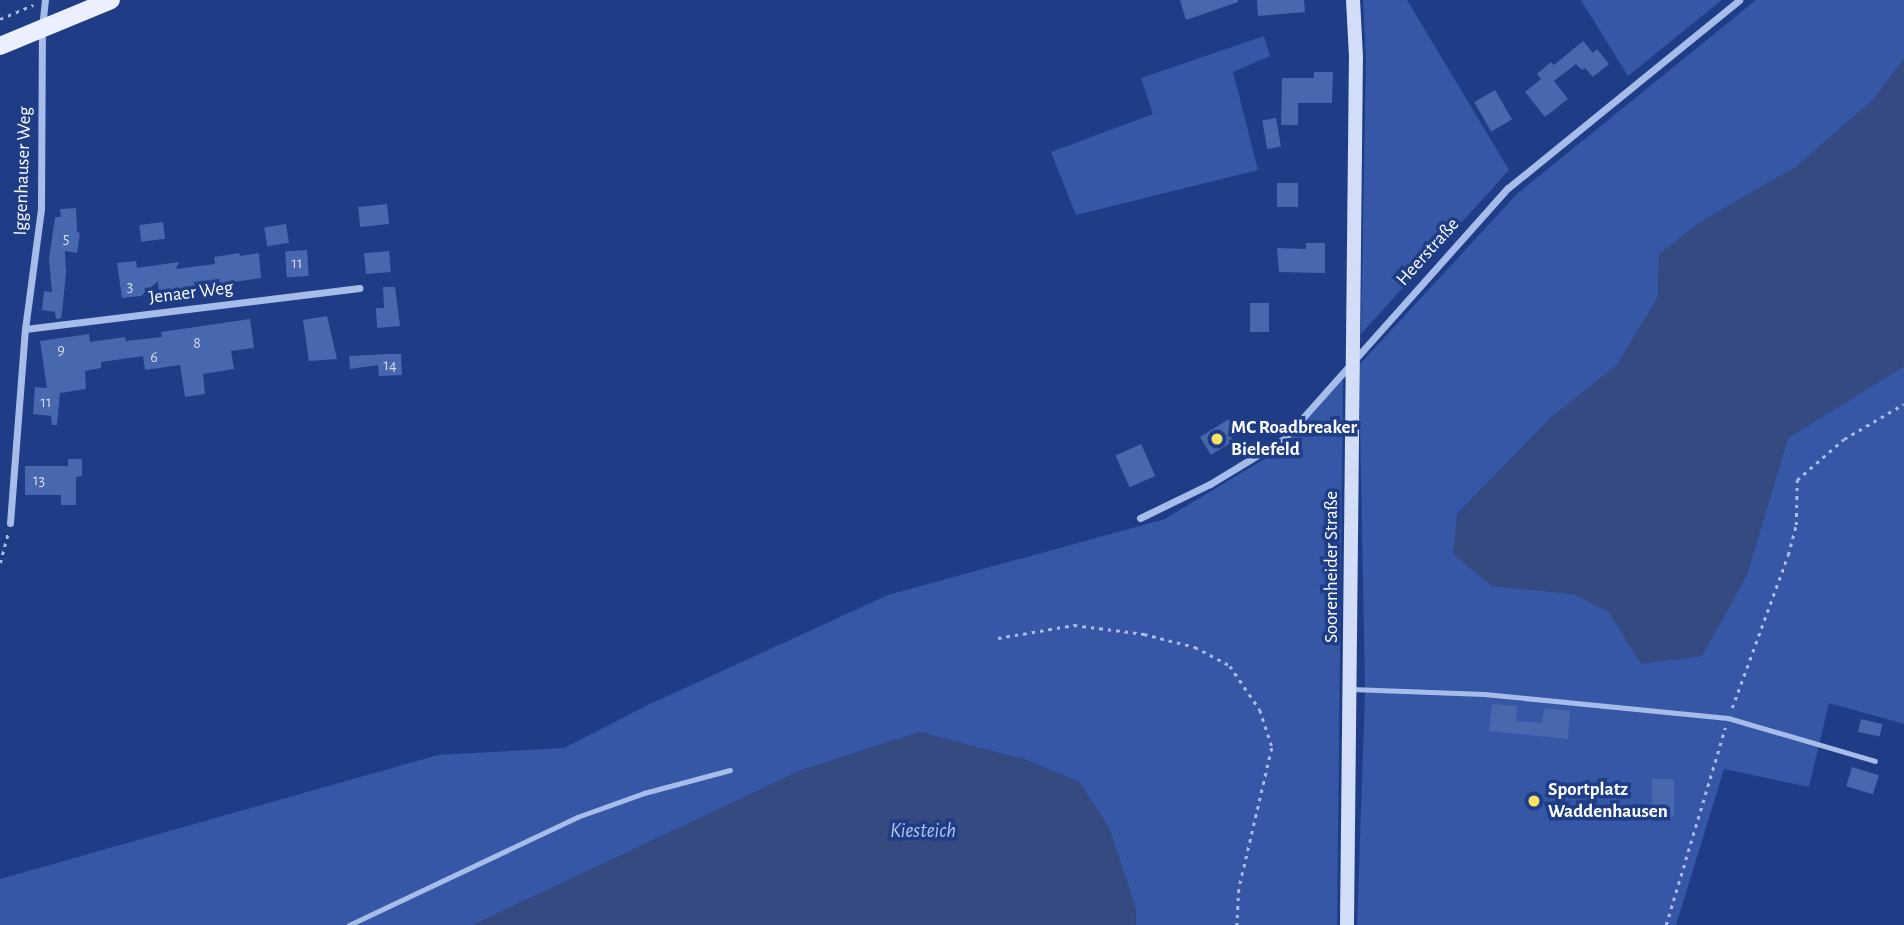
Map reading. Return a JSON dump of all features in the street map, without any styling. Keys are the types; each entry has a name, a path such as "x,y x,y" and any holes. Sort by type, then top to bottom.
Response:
{"main road":[{"path":"0,46 111,0"},
{"name":"Soorenheider Straße","path":"1347,925 1356,57 1353,0"}],"street":[{"name":"Iggenhauser Weg","path":"10,523 25,329 41,209 42,29 45,0"},
{"name":"Heerstraße","path":"1140,518 1210,484 1284,439 1508,188 1740,0"},
{"name":"Jenaer Weg","path":"25,329 360,288"}],"lane":[{"path":"1350,688 1484,694 1728,718 1875,761"},
{"path":"349,925 577,817 644,793 730,770"}],"path":[{"path":"0,19 45,0"},
{"path":"1666,925 1728,718 1788,555 1796,525 1797,480 1844,439 1904,404"},
{"path":"0,563 10,523"},
{"path":"998,638 1074,625 1102,628 1144,634 1195,647 1230,666 1260,710 1272,748 1239,889 1237,925"}],"shaded area":[{"path":"1363,0 1407,0 1509,170 1361,334 1366,60"},
{"path":"1581,0 1722,0 1628,76"},
{"path":"1756,0 1904,0 1904,59 1873,100 1796,167 1699,223 1659,255 1658,297 1617,365 1552,417 1457,514 1492,586 1574,594 1610,612 1641,663 1746,577 1788,438 1904,366 1904,724 1829,703 1809,787 1724,769 1676,925 1357,925 1365,693 1359,365 1517,194"},
{"path":"1264,36 1270,56 1233,72 1258,170 1076,215 1051,152 1153,114 1141,78"},
{"path":"1343,379 1337,925 1136,925 1135,906 1109,828 1079,782 1026,760 920,732 802,770 473,925 0,925 0,879 438,755 564,748 648,705 888,595 1165,519 1281,449"}],"water":[{"path":"1904,59 1904,366 1788,438 1746,577 1702,656 1641,664 1609,612 1574,594 1492,586 1453,554 1457,515 1552,417 1617,365 1658,297 1659,255 1699,223 1796,167 1873,100"},
{"name":"Kiesteich","path":"920,732 1026,760 1079,782 1109,828 1135,906 1136,925 473,925 802,770"}],"building":[{"path":"1180,0 1238,0 1238,2 1186,20"},
{"path":"1257,0 1304,0 1305,12 1258,16"},
{"path":"1583,41 1593,53 1597,49 1609,64 1593,77 1585,68 1582,70 1576,64 1554,81 1568,99 1545,117 1525,92 1541,79 1537,74 1551,62 1554,65"},
{"path":"1314,72 1333,72 1332,103 1298,103 1298,125 1281,125 1282,78 1314,78"},
{"path":"1495,90 1512,119 1491,131 1474,102"},
{"path":"1276,118 1281,147 1267,149 1262,120"},
{"path":"1277,183 1298,183 1298,207 1277,207"},
{"path":"387,204 389,224 360,227 358,207"},
{"path":"76,208 77,232 80,233 77,253 65,251 62,313 61,318 56,319 55,312 42,310 44,291 52,292 49,260 55,217 61,217 60,209"},
{"path":"163,222 165,239 141,242 139,225"},
{"path":"286,224 289,243 267,246 264,227"},
{"path":"1306,243 1325,243 1325,273 1279,272 1277,248 1306,249"},
{"path":"307,250 309,276 287,277 285,252"},
{"path":"389,251 391,272 366,274 364,253"},
{"path":"239,253 240,256 259,253 261,278 159,293 158,281 141,296 122,298 117,263 136,261 137,268 179,262 176,269 215,264 214,257"},
{"path":"383,287 395,287 400,326 377,328 376,308 384,308"},
{"path":"1250,303 1269,303 1269,332 1250,332"},
{"path":"327,316 337,359 309,361 303,320"},
{"path":"250,319 254,348 231,351 234,369 203,374 205,394 185,397 180,365 145,370 143,356 101,362 101,368 85,371 86,389 60,393 57,425 52,425 51,416 33,414 35,387 47,388 40,341 89,334 90,342 125,337 126,341 162,337 161,332"},
{"path":"401,354 402,375 379,376 378,365 350,369 349,356"},
{"name":"MC Roadbreaker Bielefeld","path":"1229,419 1236,431 1230,435 1233,441 1211,455 1200,437"},
{"path":"1141,444 1155,476 1130,487 1115,455"},
{"path":"68,459 82,459 82,476 76,477 76,505 61,505 61,495 25,495 25,466 68,466"},
{"path":"1492,704 1517,706 1516,721 1542,723 1544,708 1570,711 1568,739 1489,731"},
{"path":"1861,719 1882,724 1880,737 1858,732"},
{"path":"1852,767 1879,775 1873,794 1846,786"},
{"path":"1652,779 1674,779 1674,817 1652,817"}],"place":[{"name":"MC Roadbreaker Bielefeld","path":"1217,439"},
{"name":"Sportplatz Waddenhausen","path":"1534,801"}]}
